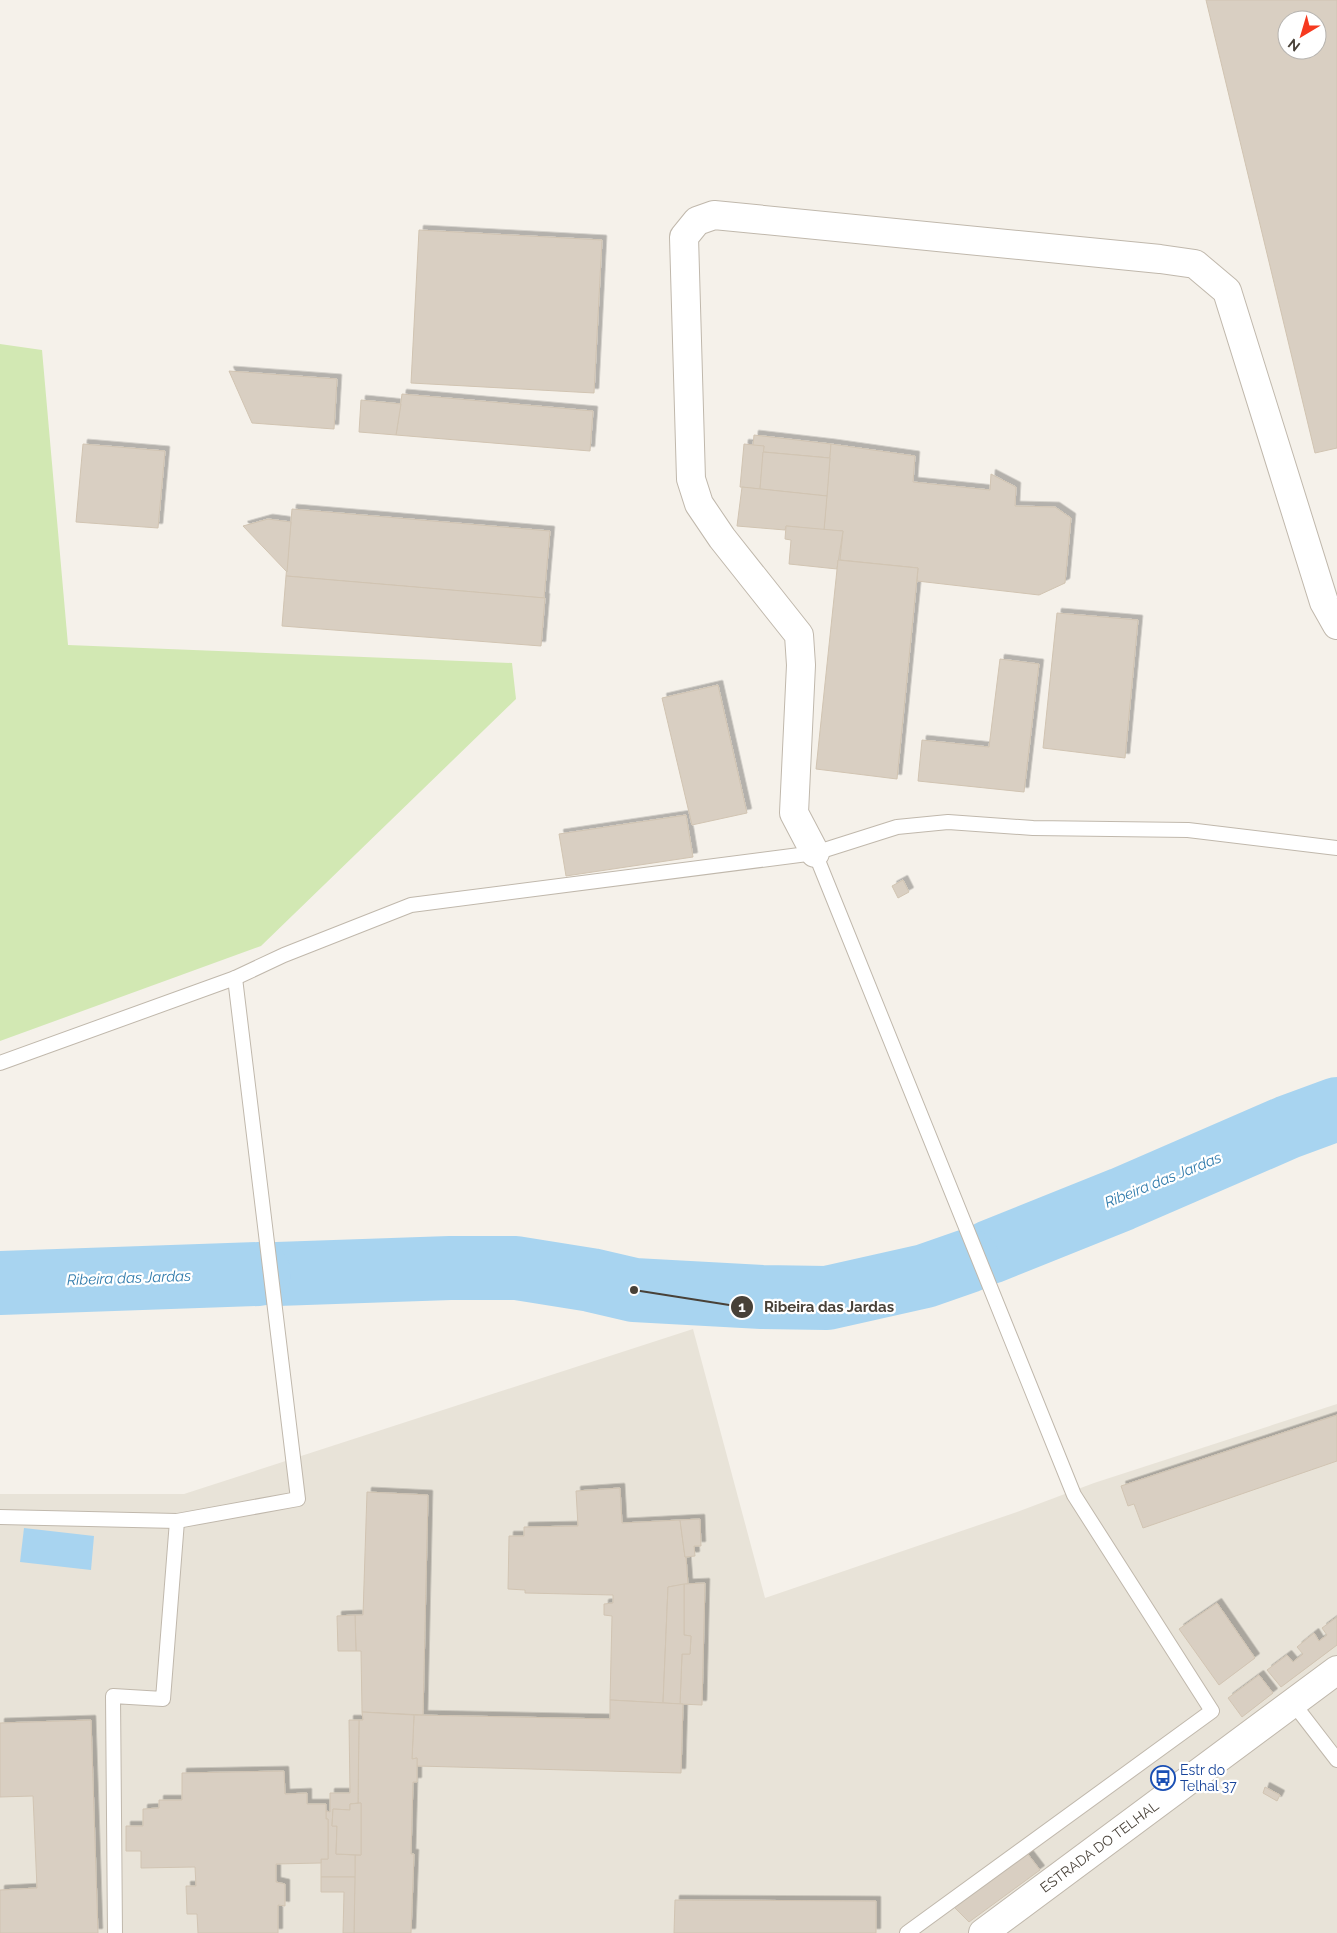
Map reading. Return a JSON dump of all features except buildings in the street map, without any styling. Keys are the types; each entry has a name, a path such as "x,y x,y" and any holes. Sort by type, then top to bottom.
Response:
{"street":[{"path":"814,852 794,813 801,665 799,635 722,538 699,504 692,480 684,238 697,221 714,215 1195,264 1227,290 1324,602 1337,625"},
{"name":"ESTRADA DO TELHAL","path":"983,1933 1337,1670"}],"lane":[{"path":"0,1064 235,978 284,955 411,905 814,852 897,827 948,822 1032,828 1188,830 1337,848"},
{"path":"814,852 1074,1495 1212,1711 907,1933"},
{"path":"0,1517 177,1521 298,1498 235,978"},
{"path":"115,1933 113,1696 163,1699 177,1521"},
{"path":"1293,1703 1337,1760"}],"shaded area":[{"path":"693,1329 765,1598 1017,1512 1094,1483 1337,1404 1337,1933 0,1933 0,1494 184,1494"}],"green space":[{"path":"0,344 42,350 68,645 512,663 516,699 261,946 0,1041"}],"water":[{"path":"24,1528 94,1536 91,1570 20,1562"}],"waterway":[{"name":"Ribeira das Jardas","path":"990,1252 1122,1199 1288,1127 1337,1109"},
{"name":"Ribeira das Jardas","path":"277,1274 450,1268 516,1268 591,1280 634,1290 762,1297 827,1298 925,1276 968,1261"},
{"name":"Ribeira das Jardas","path":"0,1283 259,1274"}],"place":[{"name":"Ribeira das Jardas","path":"634,1290"},
{"name":"Estr do Telhal 37","path":"1163,1778"}]}
